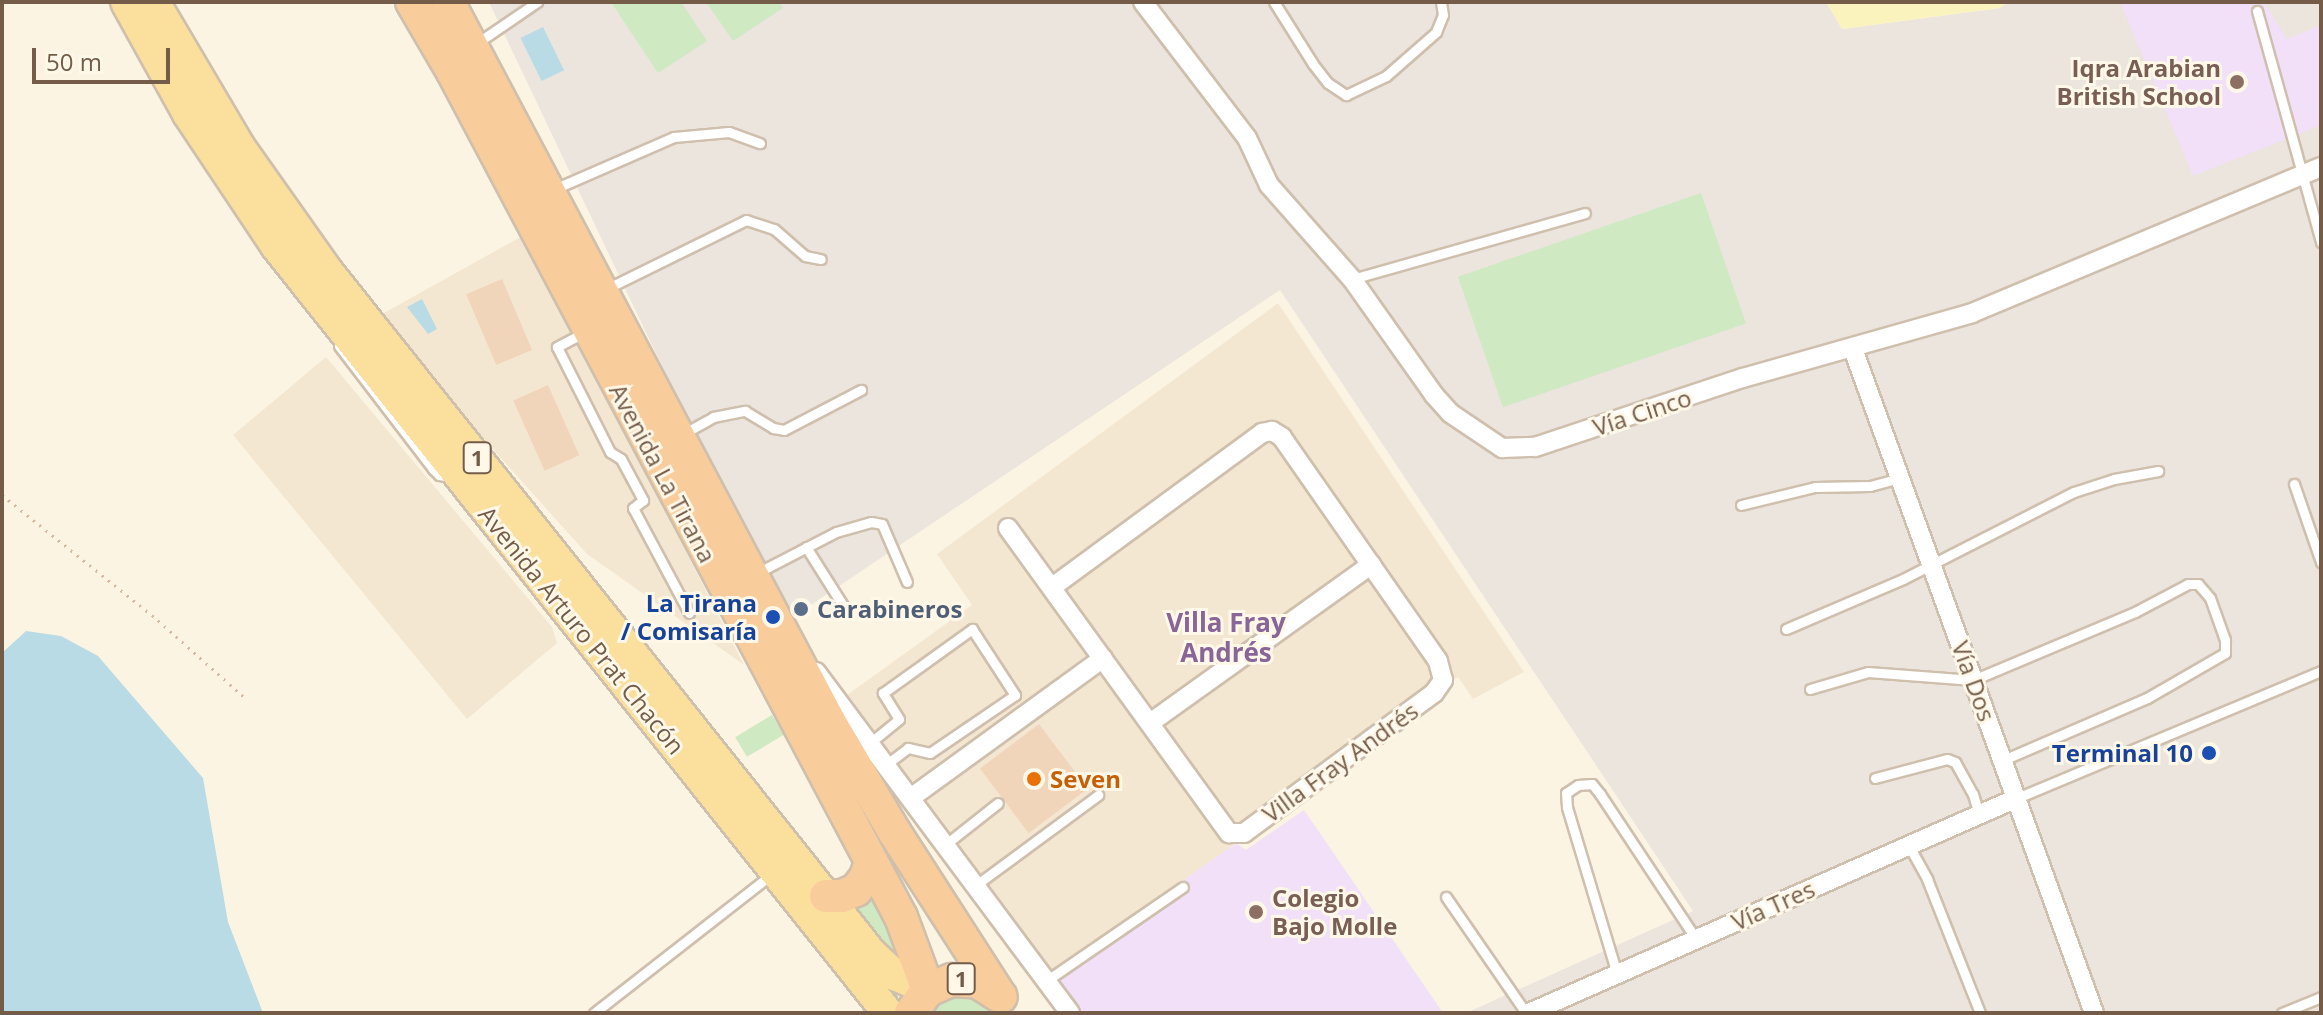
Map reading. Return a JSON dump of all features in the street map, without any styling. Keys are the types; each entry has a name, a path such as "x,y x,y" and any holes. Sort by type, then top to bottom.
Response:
{"highway":[{"name":"Avenida La Tirana","path":"412,2 453,72 911,939 920,1002"},
{"name":"Avenida La Tirana","path":"448,2 474,44 678,437 861,777 1005,1004"},
{"path":"826,896 842,896 856,890 866,877 871,862"},
{"name":"1","path":"920,1002 952,980 970,980 1005,1004"}],"main road":[{"name":"Avenida Arturo Prat Chacón","path":"126,2 215,158 333,319 888,1013"},
{"name":"Avenida Arturo Prat Chacón","path":"154,2 239,146 329,273 826,896 882,964 911,984 920,1002"}],"street":[{"name":"Vía Cinco","path":"1143,2 1247,138 1269,185 1302,227 1352,279 1450,413 1502,448 1535,447 1743,378 1972,313 2321,167"},
{"name":"Vía Dos","path":"1853,349 2094,1013"},
{"name":"Villa Fray Andrés","path":"1008,528 1224,829 1234,834 1244,833 1441,685 1441,667 1282,437 1267,431 1052,587"},
{"path":"1150,723 1371,565"},
{"name":"Avenida La Tirana","path":"778,625 871,742 1070,1013"},
{"path":"912,797 1103,658"},
{"name":"Vía Tres","path":"1527,1013 2017,798"}],"lane":[{"path":"474,44 537,2"},
{"path":"1274,2 1313,64 1328,83 1346,95 1386,76 1436,32 1443,15 1441,2"},
{"path":"2257,11 2321,242"},
{"path":"549,191 674,137 729,132 760,143"},
{"path":"1352,279 1585,213"},
{"path":"601,291 746,220 774,229 805,256 821,259"},
{"path":"589,331 557,347 610,452 621,459 643,500 633,508 689,613"},
{"path":"678,437 713,417 745,411 773,428 784,430 861,390"},
{"path":"1786,629 1903,579 2074,492 2114,479 2158,471"},
{"path":"1741,505 1815,487 1870,486 1900,478"},
{"path":"2294,484 2321,562"},
{"path":"752,575 806,547 871,522 882,524 907,582"},
{"path":"806,547 844,607"},
{"path":"1810,689 1868,672 1973,680 2135,612 2188,584 2198,584 2210,598 2225,640 2225,653 2147,698 2003,760"},
{"path":"871,742 899,719 883,693 972,629 1015,695 930,753 908,748 887,764"},
{"path":"2017,798 2321,671"},
{"path":"1875,778 1947,759 1955,762 1973,794 1979,815"},
{"path":"1617,974 1567,807 1566,793 1578,785 1592,784 1600,794 1696,939"},
{"path":"976,885 1098,795"},
{"path":"946,844 998,803"},
{"path":"1909,846 1927,879 1980,1013"},
{"path":"594,1013 709,927 776,871"},
{"path":"1046,981 1183,887"},
{"path":"1446,897 1527,1013"},
{"path":"2282,1013 2321,997"}],"path":[{"path":"2,495 152,615 243,696"}],"shaded area":[{"path":"489,2 1826,2 1842,29 2000,8 2008,2 2321,2 2321,1013 1466,1013 1693,911 1280,290 784,623"},
{"name":"Iqra Arabian British School","path":"2120,2 2264,2 2287,39 2319,26 2321,125 2193,176"},
{"path":"524,235 744,665 587,554 375,318"},
{"path":"1278,303 1524,672 1473,699 1458,677 1236,843 1053,973 847,695 972,605 937,554"},
{"path":"326,357 552,627 557,643 467,719 233,435"},
{"name":"Colegio Bajo Molle","path":"1304,810 1443,1013 1083,1013 1053,973 1236,843 1246,850"}],"green space":[{"path":"611,2 681,2 707,41 658,73"},
{"path":"706,2 779,2 783,8 733,41"},
{"path":"1701,193 1746,323 1503,407 1458,277"},
{"path":"772,715 784,735 747,757 735,737"},
{"path":"873,887 902,964 847,907"},
{"path":"955,997 978,1001 990,1013 931,1013 943,1001"}],"sand":[{"path":"1826,2 2008,2 2000,8 1842,29"}],"water":[{"path":"543,27 564,70 542,81 521,38"},
{"path":"422,299 437,329 428,334 407,307"},
{"path":"26,631 61,636 98,656 203,778 228,922 263,1013 2,1013 2,653"}],"building":[{"path":"502,279 532,350 496,365 466,294"},
{"path":"548,385 579,455 545,471 513,400"},
{"name":"Seven","path":"1039,724 1088,789 1029,833 980,769"}],"place":[{"name":"Iqra Arabian British School","path":"2237,82"},
{"name":"Carabineros","path":"801,609"},
{"name":"La Tirana / Comisaría","path":"773,617"},
{"name":"Terminal 10","path":"2209,753"},
{"name":"Seven","path":"1034,779"},
{"name":"Colegio Bajo Molle","path":"1256,912"}],"district":[{"name":"Villa Fray Andrés","path":"1226,638"}]}
